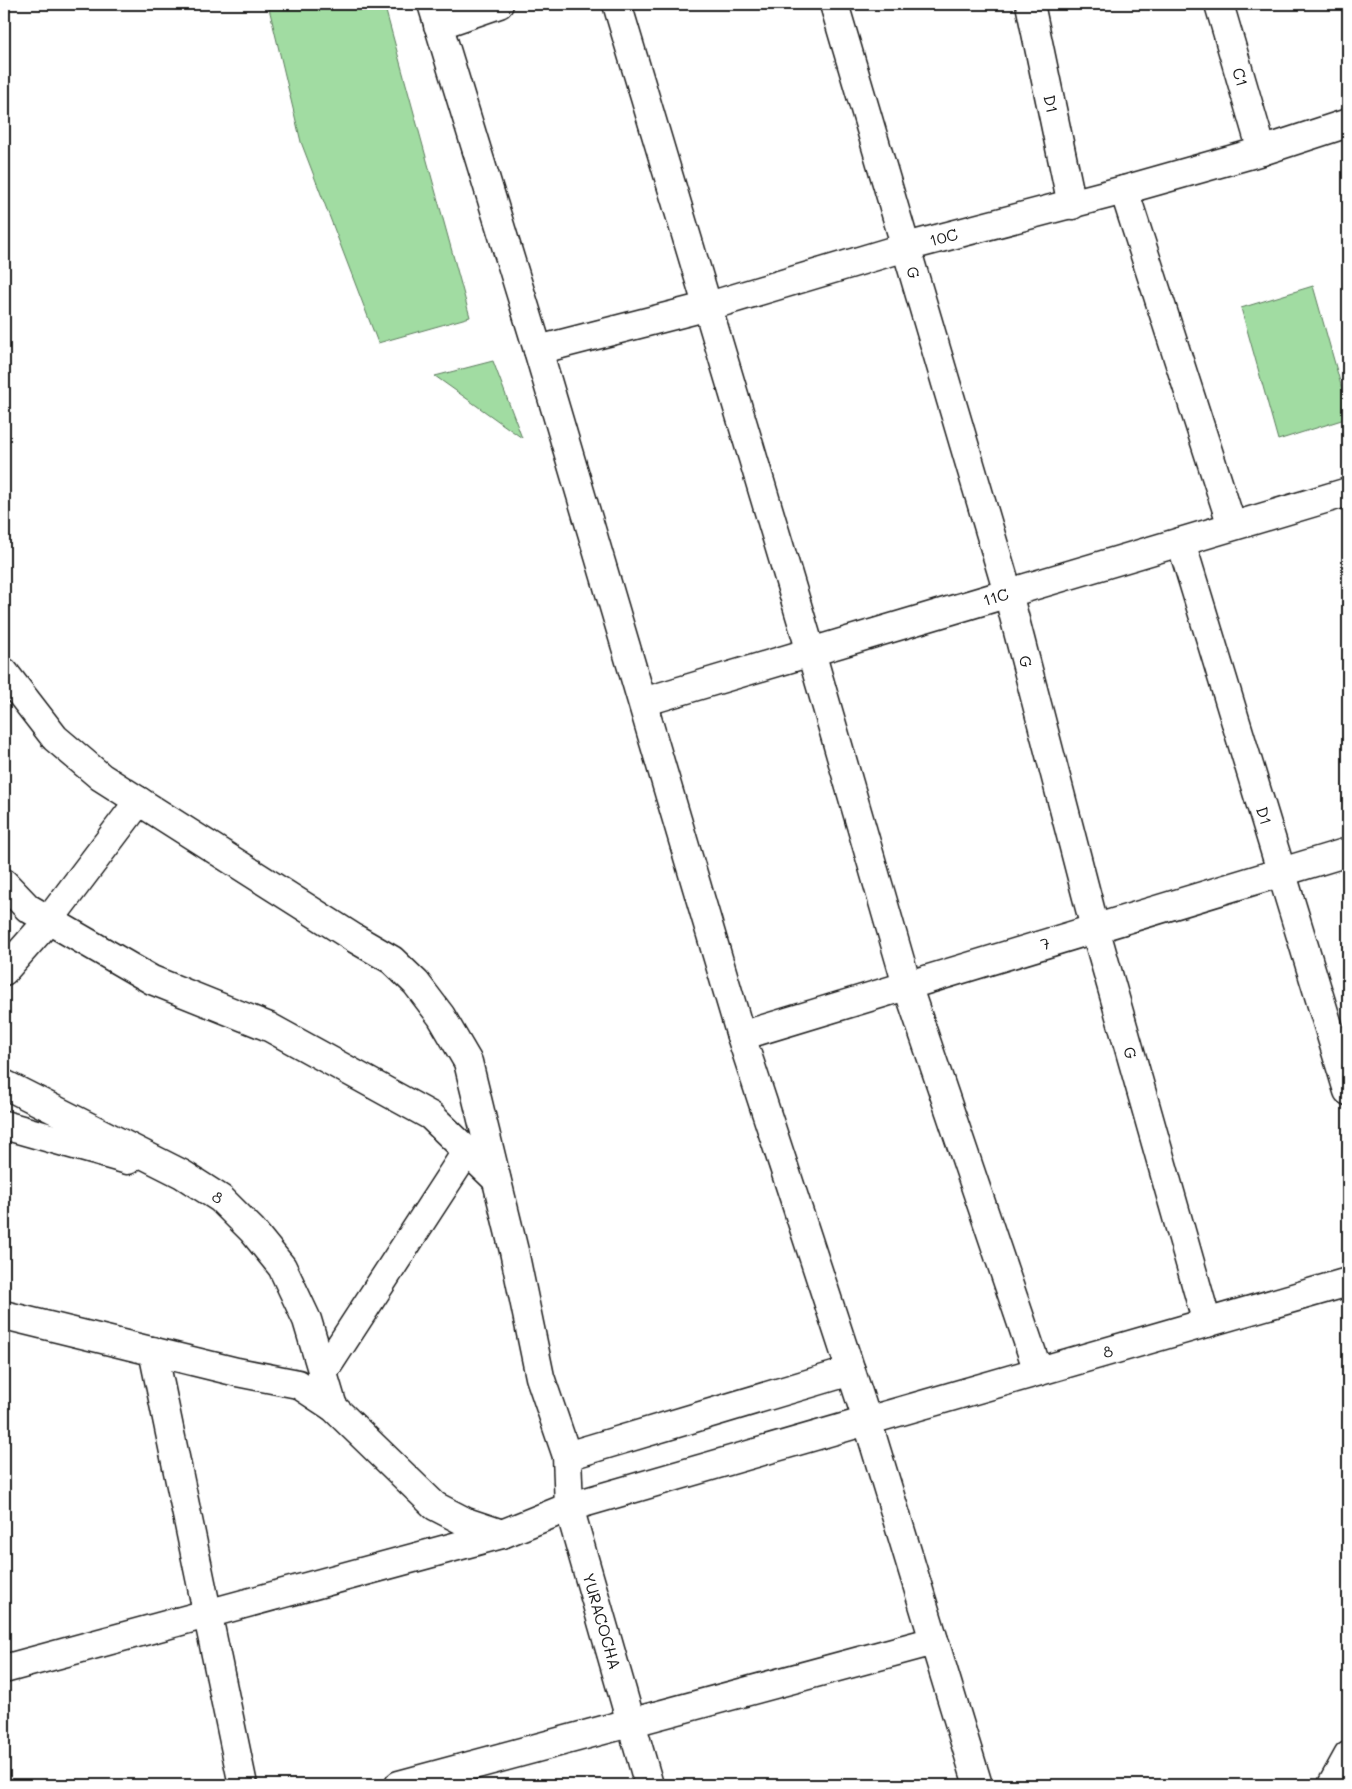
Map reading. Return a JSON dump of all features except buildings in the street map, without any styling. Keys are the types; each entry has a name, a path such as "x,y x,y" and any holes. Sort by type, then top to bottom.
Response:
{"street":[{"path":"499,4 435,14 538,350 740,1036 867,1420 978,1785"},
{"path":"617,4 709,306 907,985 1038,1371"},
{"name":"G","path":"834,4 1008,593 1095,928 1207,1323"},
{"name":"D1","path":"1030,4 1072,205"},
{"name":"C1","path":"1218,4 1262,151"},
{"name":"10C","path":"538,350 709,306 906,248 1072,205 1262,151 1348,123"},
{"path":"1124,190 1232,526"},
{"name":"11C","path":"642,702 1348,492"},
{"name":"D1","path":"1181,542 1348,1091"},
{"name":"YURACOCHA","path":"4,672 55,738 101,777 354,938 392,960 416,983 441,1016 468,1062 514,1251 540,1377 567,1456 569,1507 649,1785"},
{"path":"4,971 48,920 139,801"},
{"name":"7","path":"740,1036 1348,852"},
{"path":"4,883 28,908 152,980 270,1026 431,1116 496,1179"},
{"name":"8","path":"4,1084 182,1174 221,1199 252,1230 282,1267 307,1320 333,1407"},
{"path":"4,1125 182,1174"},
{"path":"322,1374 467,1151"},
{"name":"8","path":"4,1669 502,1534 569,1507 1348,1282"},
{"path":"4,1315 237,1372 298,1384 333,1407 435,1506 466,1522 502,1534"},
{"path":"153,1351 243,1785"},
{"path":"567,1456 851,1372"},
{"path":"399,1785 934,1641"},
{"path":"1332,1785 1348,1756"}],"green space":[{"path":"268,4 384,4 470,317 378,343 301,142"},
{"path":"1313,286 1348,410 1348,418 1278,440 1241,308"},
{"path":"493,361 522,438 435,376"}]}
